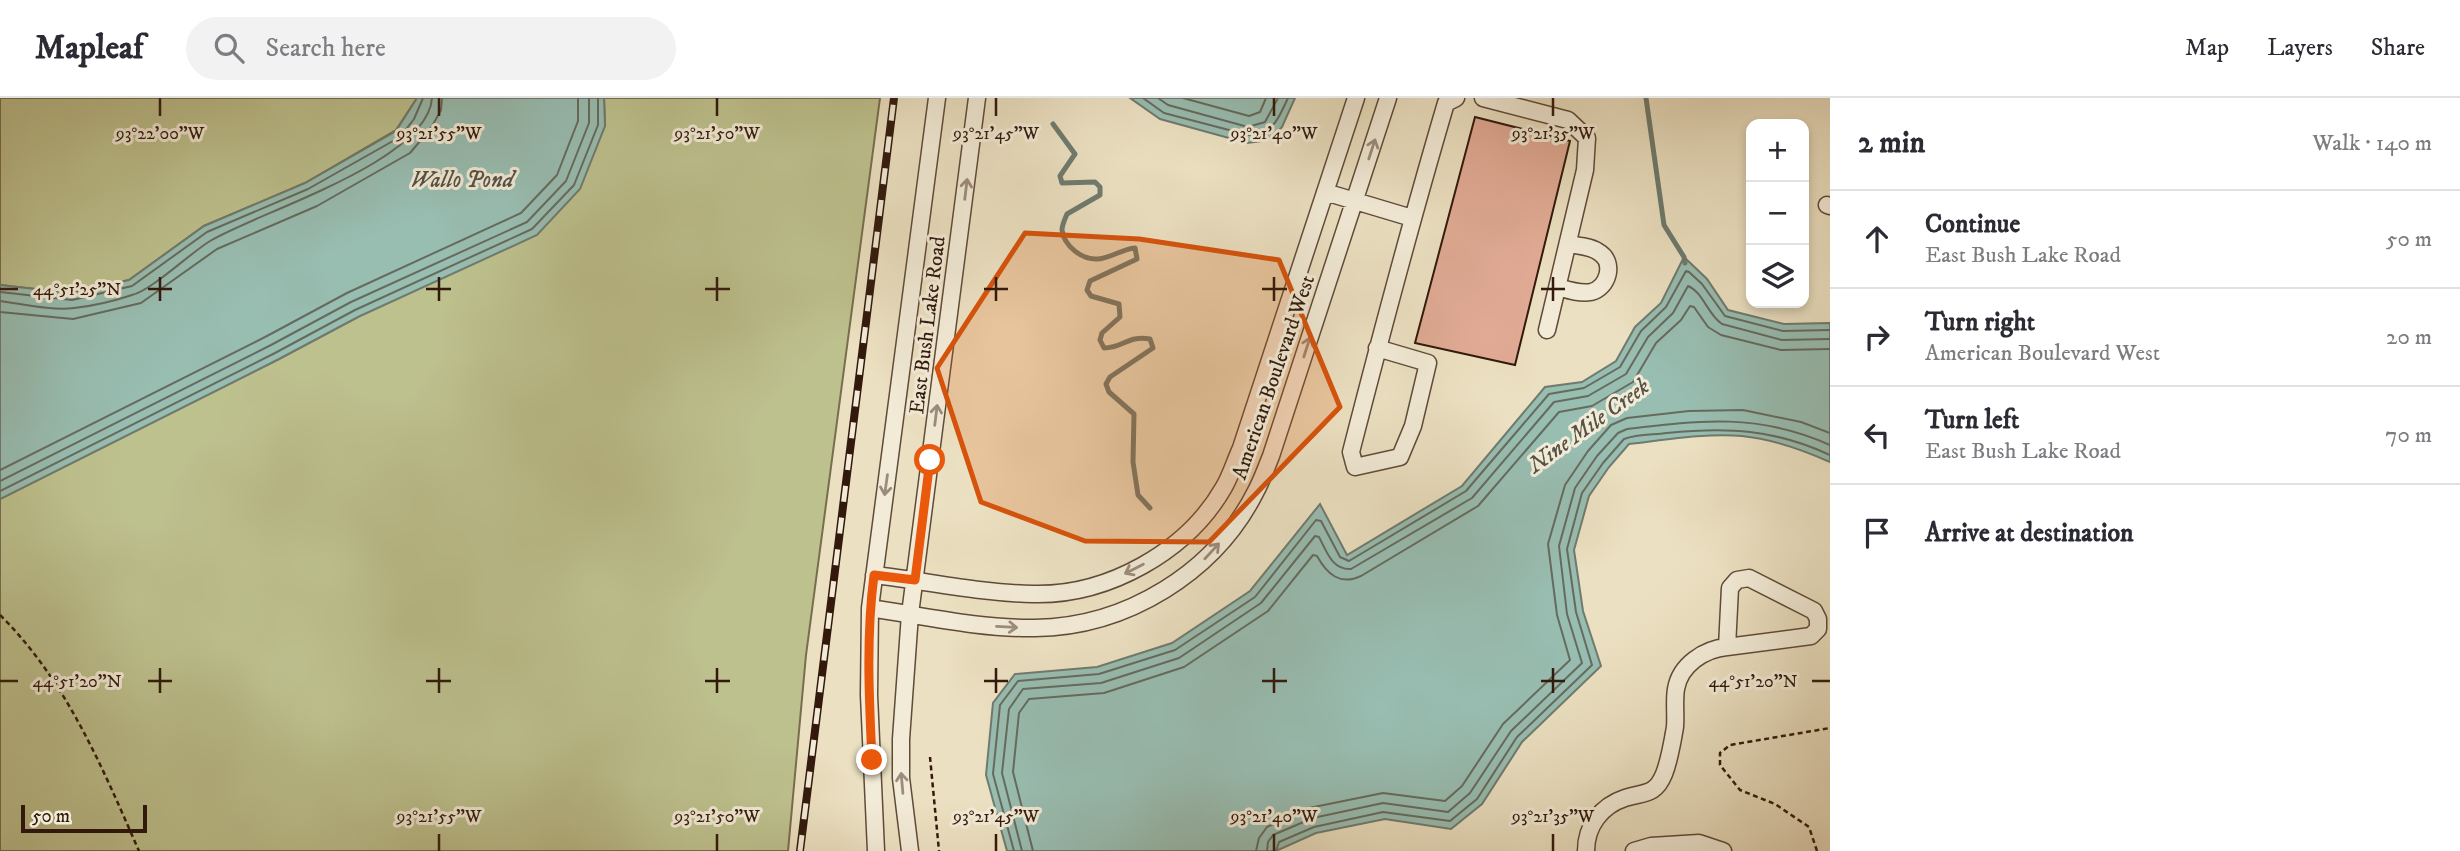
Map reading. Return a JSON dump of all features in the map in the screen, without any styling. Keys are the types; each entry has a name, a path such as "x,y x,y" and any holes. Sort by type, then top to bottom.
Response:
{"street":[{"name":"East Bush Lake Road","path":"876,851 869,695 870,608 937,98"},
{"name":"East Bush Lake Road","path":"910,851 901,778 901,739 910,614 977,98"},
{"name":"American Boulevard West","path":"874,575 1001,593 1069,592 1133,571 1170,548 1205,515 1225,486 1241,448 1356,98"},
{"name":"American Boulevard West","path":"870,608 996,627 1074,625 1110,616 1145,601 1179,581 1207,557 1235,526 1256,492 1388,98"},
{"path":"1377,348 1428,363 1413,426 1401,457 1355,467 1350,452 1377,348 1412,218 1446,103 1456,98"},
{"path":"1483,98 1568,120 1587,138 1585,170 1547,330"},
{"path":"1325,192 1412,218"},
{"path":"1558,287 1577,292 1592,292 1603,286 1608,277 1608,266 1603,255 1592,248 1568,244"},
{"path":"1586,851 1586,838 1593,821 1607,807 1624,799 1650,793 1659,784 1665,770 1674,729 1676,688 1684,671 1698,657 1714,648 1727,647 1811,636 1818,629 1818,619 1814,611 1749,578 1737,580 1730,588 1727,647"},
{"path":"1634,851 1699,843 1723,851"}],"path":[{"path":"0,615 21,635 53,677 79,722 139,851"},
{"path":"1817,851 1809,827 1775,804 1740,790 1720,765 1720,753 1730,745 1830,728"},
{"path":"930,757 939,851"}],"highlighted area":[{"path":"1025,233 1139,239 1279,260 1340,407 1209,542 1085,541 981,502 937,368"}],"green space":[{"path":"0,98 417,98 396,130 305,183 204,226 129,280 71,293 0,285"},
{"path":"604,98 880,98 806,655 788,851 0,851 0,499 358,317 605,126"}],"water":[{"name":"Wallo Pond","path":"417,98 604,98 605,126 580,189 537,235 358,317 0,499 0,285 71,293 129,280 204,226 305,183 396,131"},
{"path":"1130,98 1295,98 1282,127 1274,136 1247,143 1160,119"},
{"path":"1684,257 1707,279 1728,310 1784,324 1830,323 1830,462 1787,446 1742,436 1699,436 1629,444 1589,496 1574,550 1583,611 1601,666 1522,742 1482,804 1451,829 1385,819 1316,833 1276,851 1007,851 986,775 993,703 1015,674 1097,667 1172,643 1250,591 1320,504 1347,555 1462,486 1545,387 1582,382 1616,361 1635,327 1661,303"}],"building":[{"path":"1475,117 1570,141 1515,365 1415,343"}],"waterway":[{"name":"Nine Mile Creek","path":"1646,98 1664,225 1685,263"},
{"path":"1053,124 1075,154 1060,176 1062,183 1095,182 1100,187 1100,195 1067,214 1062,230 1066,241 1080,254 1092,259 1135,248 1137,259 1090,281 1087,290 1091,296 1119,304 1120,317 1102,333 1100,340 1104,348 1142,338 1150,339 1153,348 1110,377 1106,384 1109,392 1134,414 1133,462 1138,495 1150,508"}],"railway":[{"path":"800,851 894,98"}],"route":[{"path":"872,760 869,695 870,608 874,575 915,580 930,460"}]}
